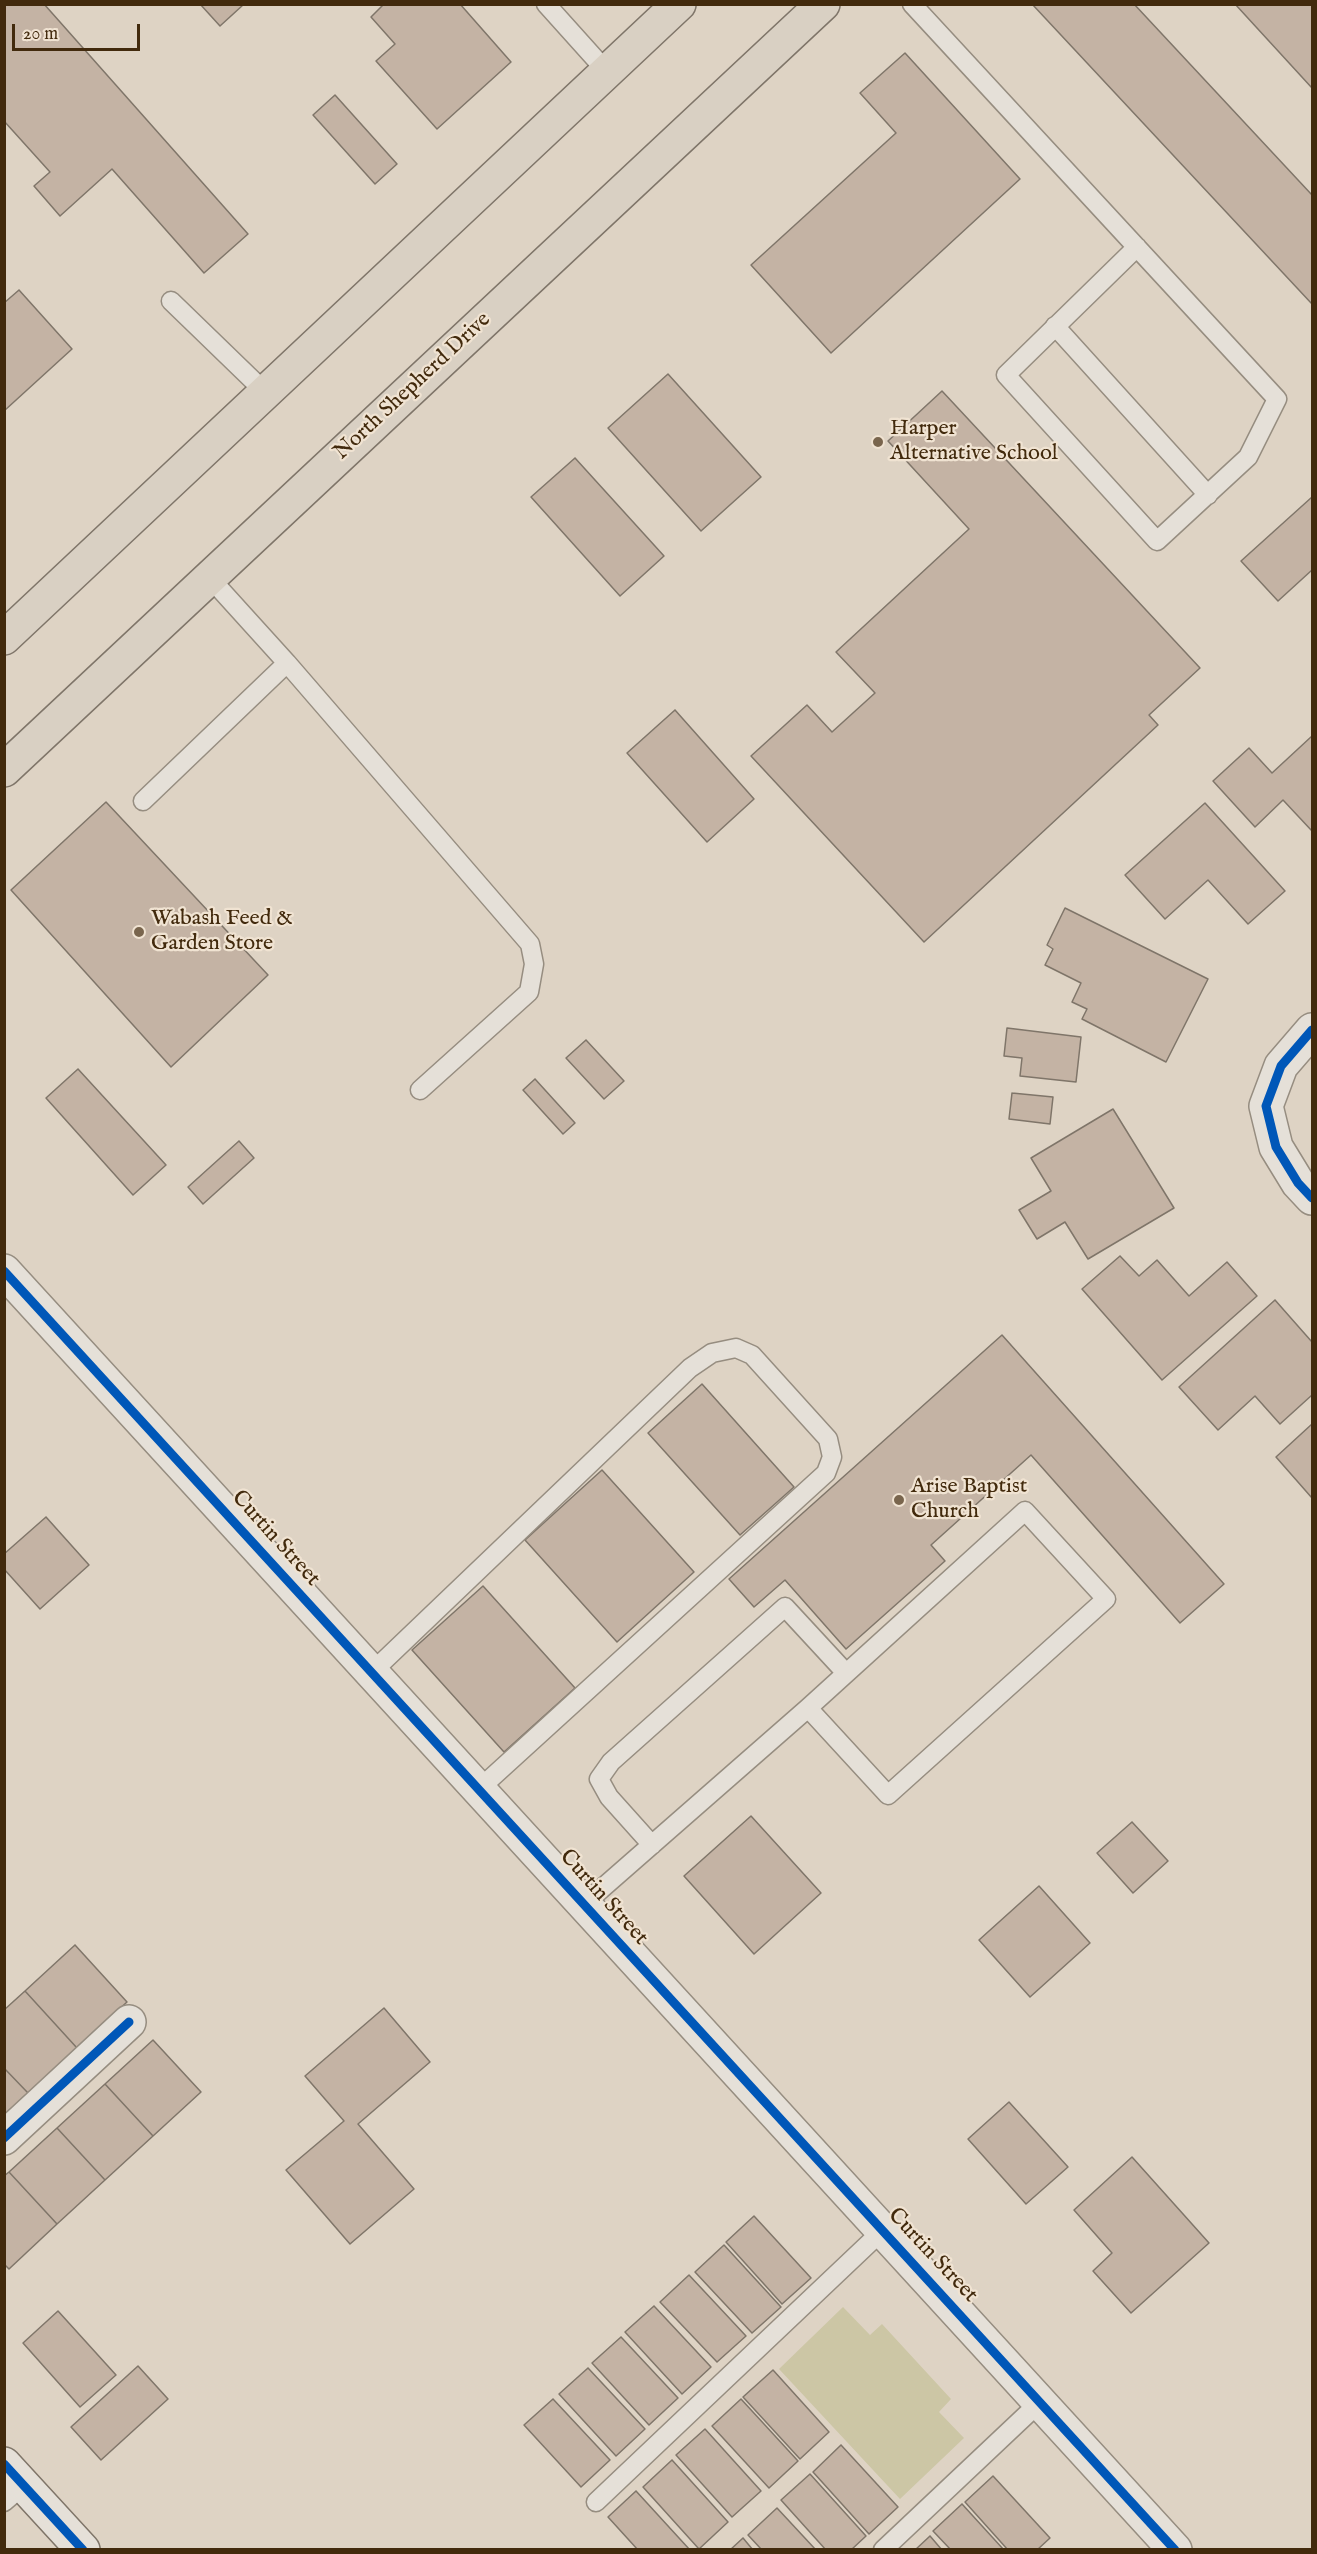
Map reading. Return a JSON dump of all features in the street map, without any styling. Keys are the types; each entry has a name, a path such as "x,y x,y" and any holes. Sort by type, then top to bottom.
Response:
{"main road":[{"path":"4,638 679,4"},
{"name":"North Shepherd Drive","path":"4,770 822,4"}],"street":[{"path":"1312,1030 1281,1066 1266,1106 1276,1147 1298,1183 1312,1198"},
{"name":"Curtin Street","path":"4,1272 1175,2550"},
{"path":"4,2138 129,2022"},
{"path":"11,2484 83,2550"}],"lane":[{"path":"546,4 608,73"},
{"path":"912,4 1137,247 1277,399 1248,457 1157,542 1006,375 1137,247"},
{"path":"171,301 266,393"},
{"path":"1055,326 1208,495"},
{"path":"210,578 287,663 530,944 534,964 529,992 420,1090"},
{"path":"143,801 287,663"},
{"path":"371,1673 690,1368 712,1353 736,1348 753,1355 828,1439 832,1457 826,1473 478,1790"},
{"path":"583,1905 807,1708 1025,1511 1106,1599 888,1795 807,1708"},
{"path":"652,1845 609,1797 599,1779 611,1762 785,1607 846,1673"},
{"path":"596,2502 882,2231"},
{"path":"883,2550 1040,2402"}],"shaded area":[{"path":"843,2307 870,2335 882,2324 951,2399 939,2412 964,2438 900,2499 779,2369"}],"building":[{"path":"4,4 44,4 248,234 204,273 112,169 60,216 34,186 50,172 4,121"},
{"path":"200,4 243,4 243,5 220,26"},
{"path":"384,4 460,4 511,62 437,129 376,61 395,44 371,17"},
{"path":"1032,4 1134,4 1312,195 1312,304"},
{"path":"1235,4 1312,4 1312,88"},
{"path":"905,53 1020,179 831,353 751,265 896,133 860,93"},
{"path":"335,95 397,164 375,184 313,115"},
{"path":"19,290 72,349 4,411 4,303"},
{"path":"668,374 761,477 701,531 608,428"},
{"path":"942,391 1200,668 1149,715 1158,725 924,942 751,756 807,705 832,732 875,693 836,652 969,529 888,441"},
{"path":"575,458 664,556 620,596 531,497"},
{"path":"1312,497 1312,570 1278,601 1241,561"},
{"path":"675,710 754,799 707,842 627,753"},
{"path":"1312,736 1312,831 1283,800 1255,827 1213,781 1249,748 1272,773"},
{"name":"Wabash Feed & Garden Store","path":"106,802 268,975 171,1067 11,890"},
{"path":"1205,803 1285,891 1248,924 1208,880 1165,919 1125,875"},
{"path":"1065,908 1208,979 1166,1062 1082,1019 1087,1009 1072,1002 1081,983 1045,965 1053,949 1047,945"},
{"path":"1007,1028 1081,1037 1076,1082 1020,1076 1022,1058 1004,1056"},
{"path":"586,1040 624,1081 604,1099 566,1058"},
{"path":"78,1069 166,1165 133,1195 46,1098"},
{"path":"535,1079 575,1123 563,1134 523,1090"},
{"path":"1012,1093 1053,1097 1050,1124 1009,1119"},
{"path":"1113,1109 1174,1208 1088,1259 1065,1222 1037,1239 1019,1210 1051,1191 1031,1158"},
{"path":"239,1141 254,1158 203,1204 188,1187"},
{"path":"1120,1256 1139,1276 1157,1260 1189,1296 1227,1262 1257,1296 1162,1380 1082,1289"},
{"path":"1275,1300 1312,1342 1312,1395 1280,1424 1255,1396 1218,1430 1179,1387"},
{"name":"Arise Baptist Church","path":"1002,1335 1224,1584 1180,1623 1031,1455 931,1545 945,1561 846,1649 785,1580 754,1607 729,1579"},
{"path":"702,1384 794,1487 740,1535 648,1433"},
{"path":"1312,1424 1312,1498 1276,1457"},
{"path":"602,1470 694,1572 617,1642 525,1540"},
{"path":"46,1517 89,1565 40,1609 4,1569 4,1554"},
{"path":"483,1586 575,1688 504,1752 412,1650"},
{"path":"751,1816 821,1893 754,1954 684,1876"},
{"path":"1132,1822 1168,1861 1133,1893 1097,1853"},
{"path":"1039,1886 1090,1943 1030,1997 979,1940"},
{"path":"75,1945 127,2002 77,2048 25,1991"},
{"path":"25,1991 77,2048 28,2093 4,2068 4,2010"},
{"path":"384,2008 430,2062 358,2124 414,2189 350,2244 286,2170 344,2121 305,2076"},
{"path":"153,2040 201,2092 153,2136 105,2084"},
{"path":"4,2068 28,2093 4,2115"},
{"path":"105,2084 153,2136 105,2180 57,2128"},
{"path":"1009,2102 1068,2167 1026,2204 968,2139"},
{"path":"57,2128 105,2180 57,2224 9,2172"},
{"path":"1132,2157 1209,2243 1131,2313 1093,2271 1112,2253 1074,2210"},
{"path":"9,2172 57,2224 9,2269 4,2264 4,2176"},
{"path":"754,2216 811,2278 782,2304 726,2242"},
{"path":"724,2245 781,2307 752,2333 695,2272"},
{"path":"689,2275 746,2336 717,2362 660,2302"},
{"path":"654,2306 711,2367 682,2394 625,2332"},
{"path":"58,2311 116,2375 80,2407 23,2343"},
{"path":"621,2337 678,2398 649,2425 592,2363"},
{"path":"138,2366 168,2399 101,2460 71,2427"},
{"path":"588,2368 645,2429 616,2456 559,2394"},
{"path":"773,2370 829,2432 800,2459 743,2397"},
{"path":"553,2399 610,2460 581,2487 524,2425"},
{"path":"741,2399 798,2461 769,2488 712,2426"},
{"path":"705,2429 761,2491 732,2517 676,2455"},
{"path":"841,2445 898,2507 869,2534 813,2472"},
{"path":"672,2460 728,2522 699,2549 643,2487"},
{"path":"810,2474 866,2536 851,2550 826,2550 781,2500"},
{"path":"993,2476 1050,2538 1037,2550 1008,2550 965,2502"},
{"path":"636,2491 690,2550 638,2550 608,2517"},
{"path":"962,2504 1004,2550 951,2550 933,2531"},
{"path":"777,2508 816,2550 762,2550 748,2535"},
{"path":"930,2536 942,2550 915,2550"},
{"path":"743,2538 753,2550 730,2550"}],"cycle path":[{"path":"1312,1030 1281,1066 1266,1106 1276,1147 1298,1183 1312,1198"},
{"path":"4,1271 1175,2550"},
{"path":"4,2138 129,2022"},
{"path":"4,2464 83,2550"}],"place":[{"name":"Harper Alternative School","path":"878,442"},
{"name":"Wabash Feed & Garden Store","path":"139,932"},
{"name":"Arise Baptist Church","path":"899,1500"}]}
